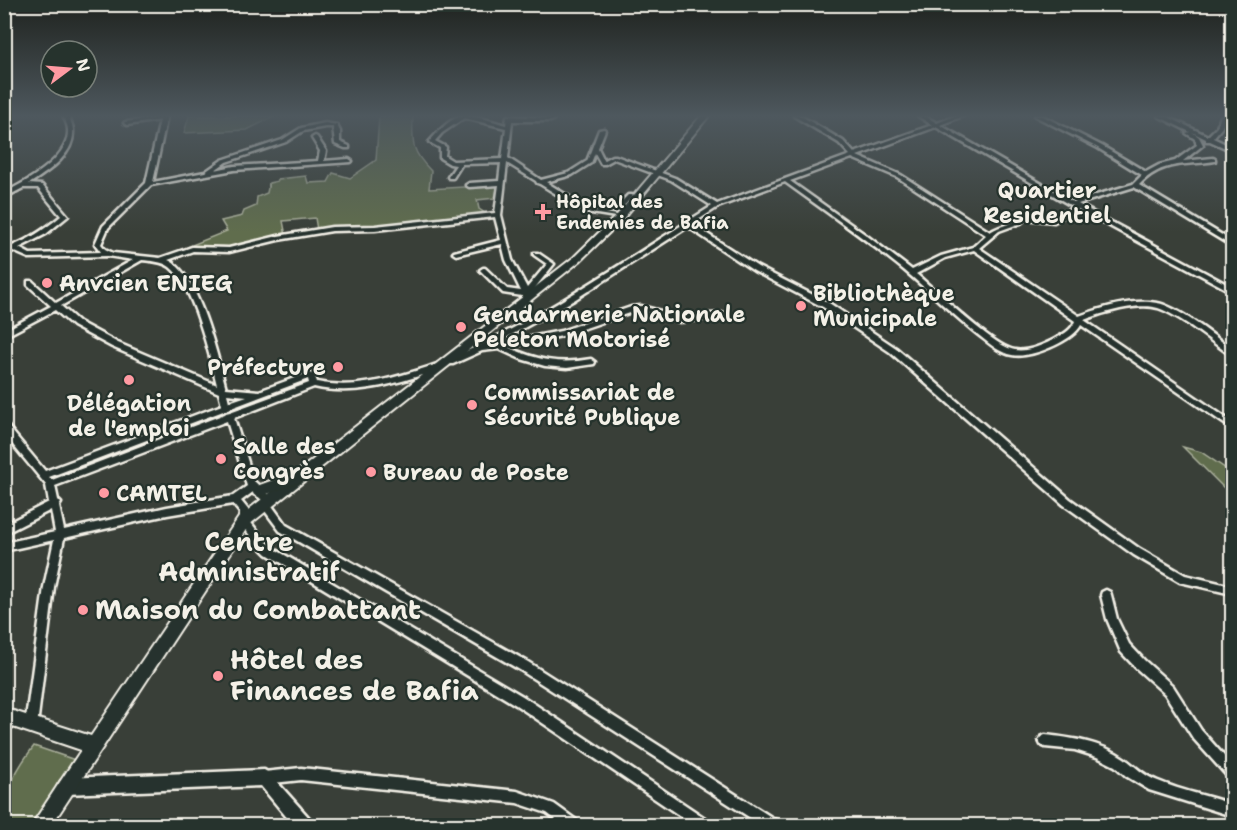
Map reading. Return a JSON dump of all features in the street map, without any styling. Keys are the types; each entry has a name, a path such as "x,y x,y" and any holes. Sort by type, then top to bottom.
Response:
{"main road":[{"path":"40,825 244,520 259,494 298,477 584,253 620,217 672,155"},
{"path":"4,716 93,745"}],"street":[{"path":"4,196 54,165 61,155"},
{"path":"108,254 98,244 105,227 149,184 156,155"},
{"path":"207,174 224,161 244,155"},
{"path":"321,163 322,155"},
{"path":"442,155 442,157 452,163 505,160 587,211 620,217"},
{"path":"505,155 498,215 509,260 526,297"},
{"path":"539,182 570,174 589,162 591,155"},
{"path":"599,155 603,163 614,157 673,178 716,206"},
{"path":"853,155 899,176 990,235"},
{"path":"44,475 232,409 314,384 328,389 348,388 402,378 437,367 480,349 571,298 716,206 861,155"},
{"path":"988,155 1075,206 1233,290"},
{"path":"1113,155 1145,174"},
{"path":"1178,162 1187,155"},
{"path":"912,273 943,257 975,248 990,235 1023,218 1054,220 1075,206 1135,185 1145,174 1178,162 1213,160"},
{"path":"149,184 252,166 349,161"},
{"path":"451,177 460,163"},
{"path":"787,181 912,273 994,342 1012,353 1038,350 1102,310 1140,304 1157,305 1175,313 1233,352"},
{"path":"469,185 501,183"},
{"path":"1135,185 1233,244"},
{"path":"4,251 15,249 43,235 65,216 40,186 22,186"},
{"path":"587,211 617,210 630,196"},
{"path":"15,249 29,256 108,254 162,260 192,249 229,250 278,238 332,229 430,223 498,215"},
{"path":"688,224 756,269 826,304 876,337 1050,489 1137,552 1183,579 1233,590"},
{"path":"456,253 504,242"},
{"path":"975,248 1078,324 1095,332 1233,426"},
{"path":"526,297 551,264 536,254"},
{"path":"4,335 141,259"},
{"path":"162,260 172,265 180,274 208,337 223,391 232,409 259,494 283,528 524,666 775,825"},
{"path":"483,270 506,291 526,297"},
{"path":"30,284 76,324 107,341 223,391 260,393"},
{"path":"480,349 502,347 562,333 641,308 680,319 725,315"},
{"path":"502,347 557,366 574,366 591,362"},
{"path":"50,484 232,409 260,393 308,376 311,376 314,384"},
{"path":"4,426 50,484 56,503 60,534 48,597 32,726"},
{"path":"4,546 259,494"},
{"path":"235,500 246,516 244,520 258,539 270,550 520,701 707,825"},
{"path":"4,530 56,503"},
{"path":"1106,595 1112,619 1125,648 1169,690 1197,734 1233,773"},
{"path":"1046,741 1075,744 1099,752 1119,762 1153,786 1233,810"},
{"path":"66,786 264,778 301,774 517,797 550,808 575,825"},
{"path":"264,778 305,825"}],"green space":[{"path":"376,155 418,155 431,171 429,189 498,185 495,198 477,200 479,209 488,215 317,230 315,218 283,221 286,236 235,248 187,249 187,247 227,231 221,221 242,216 244,211 256,206 257,197 267,193 269,183 278,181 278,179 306,176 308,183 328,182 333,173 350,178 376,160"},
{"path":"1183,447 1201,452 1232,473 1232,496"},
{"path":"34,746 78,761 34,825 5,826 8,792 21,765"}],"place":[{"name":"Hôpital des Endemies de Bafia","path":"543,212"},
{"name":"Anvcien ENIEG","path":"47,283"},
{"name":"Bibliothèque Municipale","path":"801,306"},
{"name":"Gendarmerie Nationale Peleton Motorisé","path":"461,327"},
{"name":"Préfecture","path":"338,367"},
{"name":"Délégation de l'emploi","path":"129,380"},
{"name":"Commissariat de Sécurité Publique","path":"472,405"},
{"name":"Salle des Congrès","path":"221,459"},
{"name":"Bureau de Poste","path":"371,472"},
{"name":"CAMTEL","path":"104,493"},
{"name":"Maison du Combattant","path":"83,610"},
{"name":"Hôtel des Finances de Bafia","path":"218,676"}],"district":[{"name":"Quartier Residentiel","path":"1047,202"},
{"name":"Centre Administratif","path":"249,557"}]}
